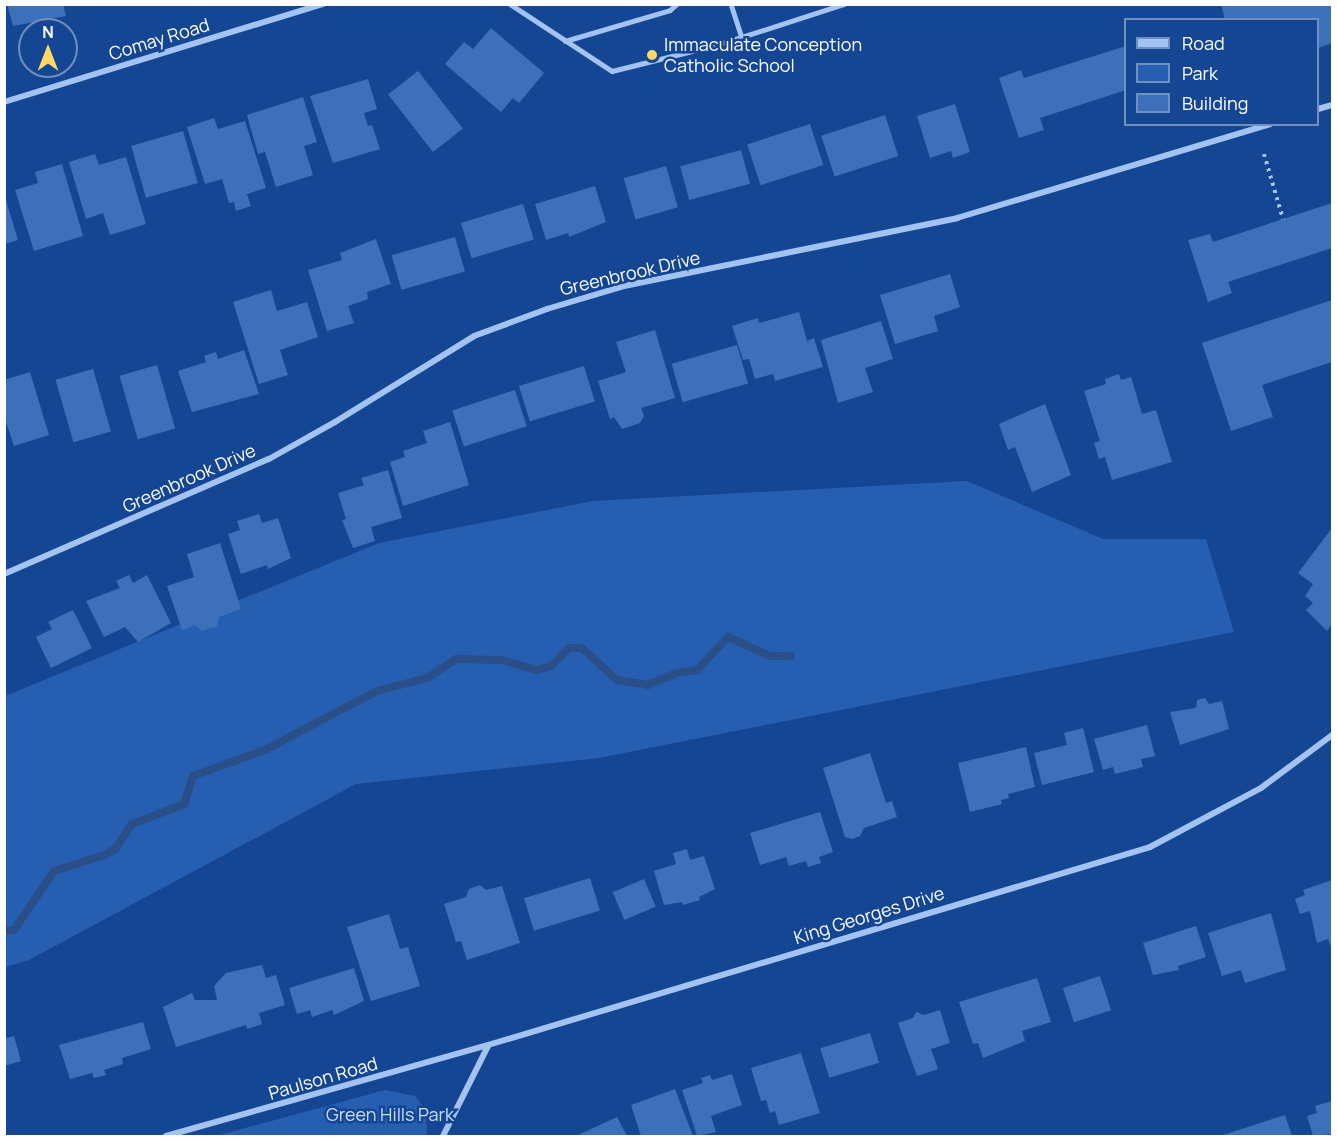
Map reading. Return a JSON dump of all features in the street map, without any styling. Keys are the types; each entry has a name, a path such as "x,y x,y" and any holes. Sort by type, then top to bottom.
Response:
{"street":[{"name":"Comay Road","path":"4,102 322,4"},
{"name":"Greenbrook Drive","path":"4,574 269,459 474,336 547,309 624,286 957,218 1263,126"},
{"name":"King Georges Drive","path":"488,1045 1150,847 1261,788 1332,735"},
{"name":"Paulson Road","path":"166,1137 488,1045"},
{"path":"443,1137 488,1045"}],"lane":[{"path":"510,4 612,71 844,4"},
{"path":"565,41 670,10 677,4"},
{"path":"731,4 741,35"}],"path":[{"path":"1264,154 1282,219"}],"green space":[{"path":"967,481 1103,539 1206,539 1234,632 599,758 356,784 29,960 5,967 5,696 379,543 593,501"},
{"name":"Green Hills Park","path":"385,1090 415,1096 426,1110 427,1136 216,1136"}],"building":[{"path":"7,4 63,4 66,16 18,18 18,25 13,26"},
{"path":"1221,4 1332,4 1332,43 1319,48 1319,18 1224,18"},
{"path":"491,28 544,73 519,103 513,98 501,112 445,64 464,42 473,49"},
{"path":"1124,47 1124,91 1040,118 1044,130 1019,138 999,78 1021,70 1024,78"},
{"path":"418,71 463,129 433,152 388,94"},
{"path":"368,79 377,109 364,113 368,126 372,125 380,149 333,163 310,96"},
{"path":"303,97 317,142 304,146 313,175 276,187 265,152 258,154 247,115"},
{"path":"955,104 970,152 953,158 951,151 930,158 917,116"},
{"path":"885,115 898,156 835,177 821,136"},
{"path":"214,118 218,129 245,121 266,188 247,194 251,206 236,211 234,202 229,203 222,179 205,184 187,127"},
{"path":"810,124 823,165 761,185 747,144"},
{"path":"183,131 198,183 146,198 131,146"},
{"path":"741,150 750,184 689,200 680,166"},
{"path":"95,154 99,165 126,157 146,224 110,235 103,213 86,219 69,162"},
{"path":"62,164 83,236 34,251 15,190 38,183 35,172"},
{"path":"666,166 678,207 636,219 624,178"},
{"path":"595,186 606,222 569,237 568,233 546,240 535,204"},
{"path":"5,197 18,240 5,244"},
{"path":"1332,203 1332,248 1228,282 1232,293 1208,302 1188,240 1210,234 1213,242"},
{"path":"523,204 534,239 472,258 461,223"},
{"path":"455,237 465,272 401,290 392,255"},
{"path":"376,239 391,284 367,292 368,299 348,306 354,323 327,331 308,270 342,260 340,253"},
{"path":"950,274 960,307 934,316 938,331 895,344 880,295"},
{"path":"271,290 277,311 307,302 318,337 280,350 288,375 259,384 233,302"},
{"path":"1332,300 1332,362 1262,385 1273,417 1231,431 1202,343"},
{"path":"799,312 807,341 814,338 823,367 775,381 773,374 755,379 749,359 743,360 732,326 758,318 759,323"},
{"path":"881,321 893,359 865,368 873,392 838,403 821,340"},
{"path":"655,330 675,398 641,408 644,416 640,423 622,429 614,417 610,419 598,381 626,372 616,342"},
{"path":"737,345 748,383 683,402 672,364"},
{"path":"244,350 259,394 192,412 178,371 206,362 204,356 216,352 218,359"},
{"path":"157,365 175,428 138,439 120,376"},
{"path":"584,366 595,401 530,421 519,386"},
{"path":"93,369 111,431 73,442 56,380"},
{"path":"30,372 49,435 14,446 4,416 4,380"},
{"path":"1119,374 1121,380 1131,377 1142,414 1156,410 1172,462 1112,480 1105,457 1099,459 1094,443 1100,441 1084,391 1106,384 1105,379"},
{"path":"515,390 527,426 464,447 452,410"},
{"path":"1045,404 1071,475 1032,492 1015,447 1008,450 999,424"},
{"path":"450,422 469,485 403,506 390,462 405,457 403,451 427,443 423,431"},
{"path":"388,470 402,518 371,527 375,541 353,548 342,520 346,519 338,493 364,485 361,478"},
{"path":"259,514 262,523 278,518 291,558 268,569 267,565 241,574 228,534 240,530 237,521"},
{"path":"1332,528 1332,624 1327,631 1306,610 1313,603 1305,596 1313,584 1298,573"},
{"path":"220,543 241,609 219,617 217,626 202,631 195,625 182,630 167,586 194,577 187,554"},
{"path":"129,575 133,583 147,575 171,623 138,642 125,627 104,637 86,601 120,588 116,581"},
{"path":"73,610 92,648 51,668 36,637 52,629 48,622"},
{"path":"1205,698 1209,704 1222,701 1229,729 1180,745 1170,712 1196,708 1197,700"},
{"path":"1147,725 1155,756 1141,759 1143,767 1115,774 1113,767 1103,770 1094,739"},
{"path":"1083,728 1094,772 1042,785 1034,753 1067,745 1064,733"},
{"path":"1026,747 1035,787 1008,794 1009,798 1001,800 1002,804 970,812 958,763"},
{"path":"870,753 886,803 892,801 897,817 864,828 860,836 852,839 845,837 823,768"},
{"path":"820,812 833,852 819,857 821,863 808,867 806,861 789,866 786,857 760,865 750,833"},
{"path":"687,849 690,860 704,856 715,889 699,897 700,900 683,905 682,902 664,905 654,871 676,864 673,853"},
{"path":"590,878 600,911 534,931 524,898"},
{"path":"644,879 656,907 624,920 613,892"},
{"path":"1332,880 1332,950 1328,939 1317,943 1310,911 1300,914 1295,899 1305,895 1303,890"},
{"path":"480,885 486,890 502,886 520,943 467,960 461,941 456,942 444,904 466,897 469,889"},
{"path":"1271,913 1286,970 1245,983 1241,970 1222,976 1208,933"},
{"path":"389,914 400,949 408,947 420,986 371,1001 347,927"},
{"path":"1196,926 1206,957 1178,966 1179,970 1153,975 1143,943"},
{"path":"262,965 266,978 276,975 285,1005 259,1013 262,1024 247,1029 246,1025 176,1047 163,1007 192,993 195,1000 217,1000 214,986 226,973"},
{"path":"354,968 364,1001 334,1015 332,1010 312,1017 310,1010 297,1014 289,988"},
{"path":"1100,976 1111,1010 1074,1022 1063,988"},
{"path":"1037,978 1051,1022 1022,1031 1025,1041 983,1058 978,1043 973,1044 959,1002"},
{"path":"940,1010 950,1043 931,1049 938,1069 917,1076 898,1023 913,1018 916,1012 924,1015"},
{"path":"143,1022 151,1049 122,1058 123,1064 104,1070 106,1075 94,1078 92,1073 70,1079 59,1045"},
{"path":"4,1033 7,1038 14,1036 21,1061 4,1066"},
{"path":"870,1033 879,1063 829,1078 820,1048"},
{"path":"801,1053 820,1113 779,1125 775,1111 770,1113 766,1100 761,1101 751,1068"},
{"path":"732,1074 742,1105 711,1116 716,1132 697,1136 682,1090 703,1083 701,1078 710,1075 712,1080"},
{"path":"675,1089 693,1136 641,1136 631,1105"},
{"path":"1332,1101 1332,1134 1313,1136 1307,1116 1317,1113 1315,1106"},
{"path":"1285,1115 1292,1136 1220,1136"},
{"path":"617,1117 627,1136 576,1136"}],"waterway":[{"path":"4,931 14,930 54,871 104,855 115,849 132,824 184,804 193,776 265,750 377,691 427,678 456,659 502,660 538,670 551,666 569,648 582,648 617,680 648,685 676,673 697,670 728,637 770,656 791,656"}],"place":[{"name":"Immaculate Conception Catholic School","path":"652,55"}]}
